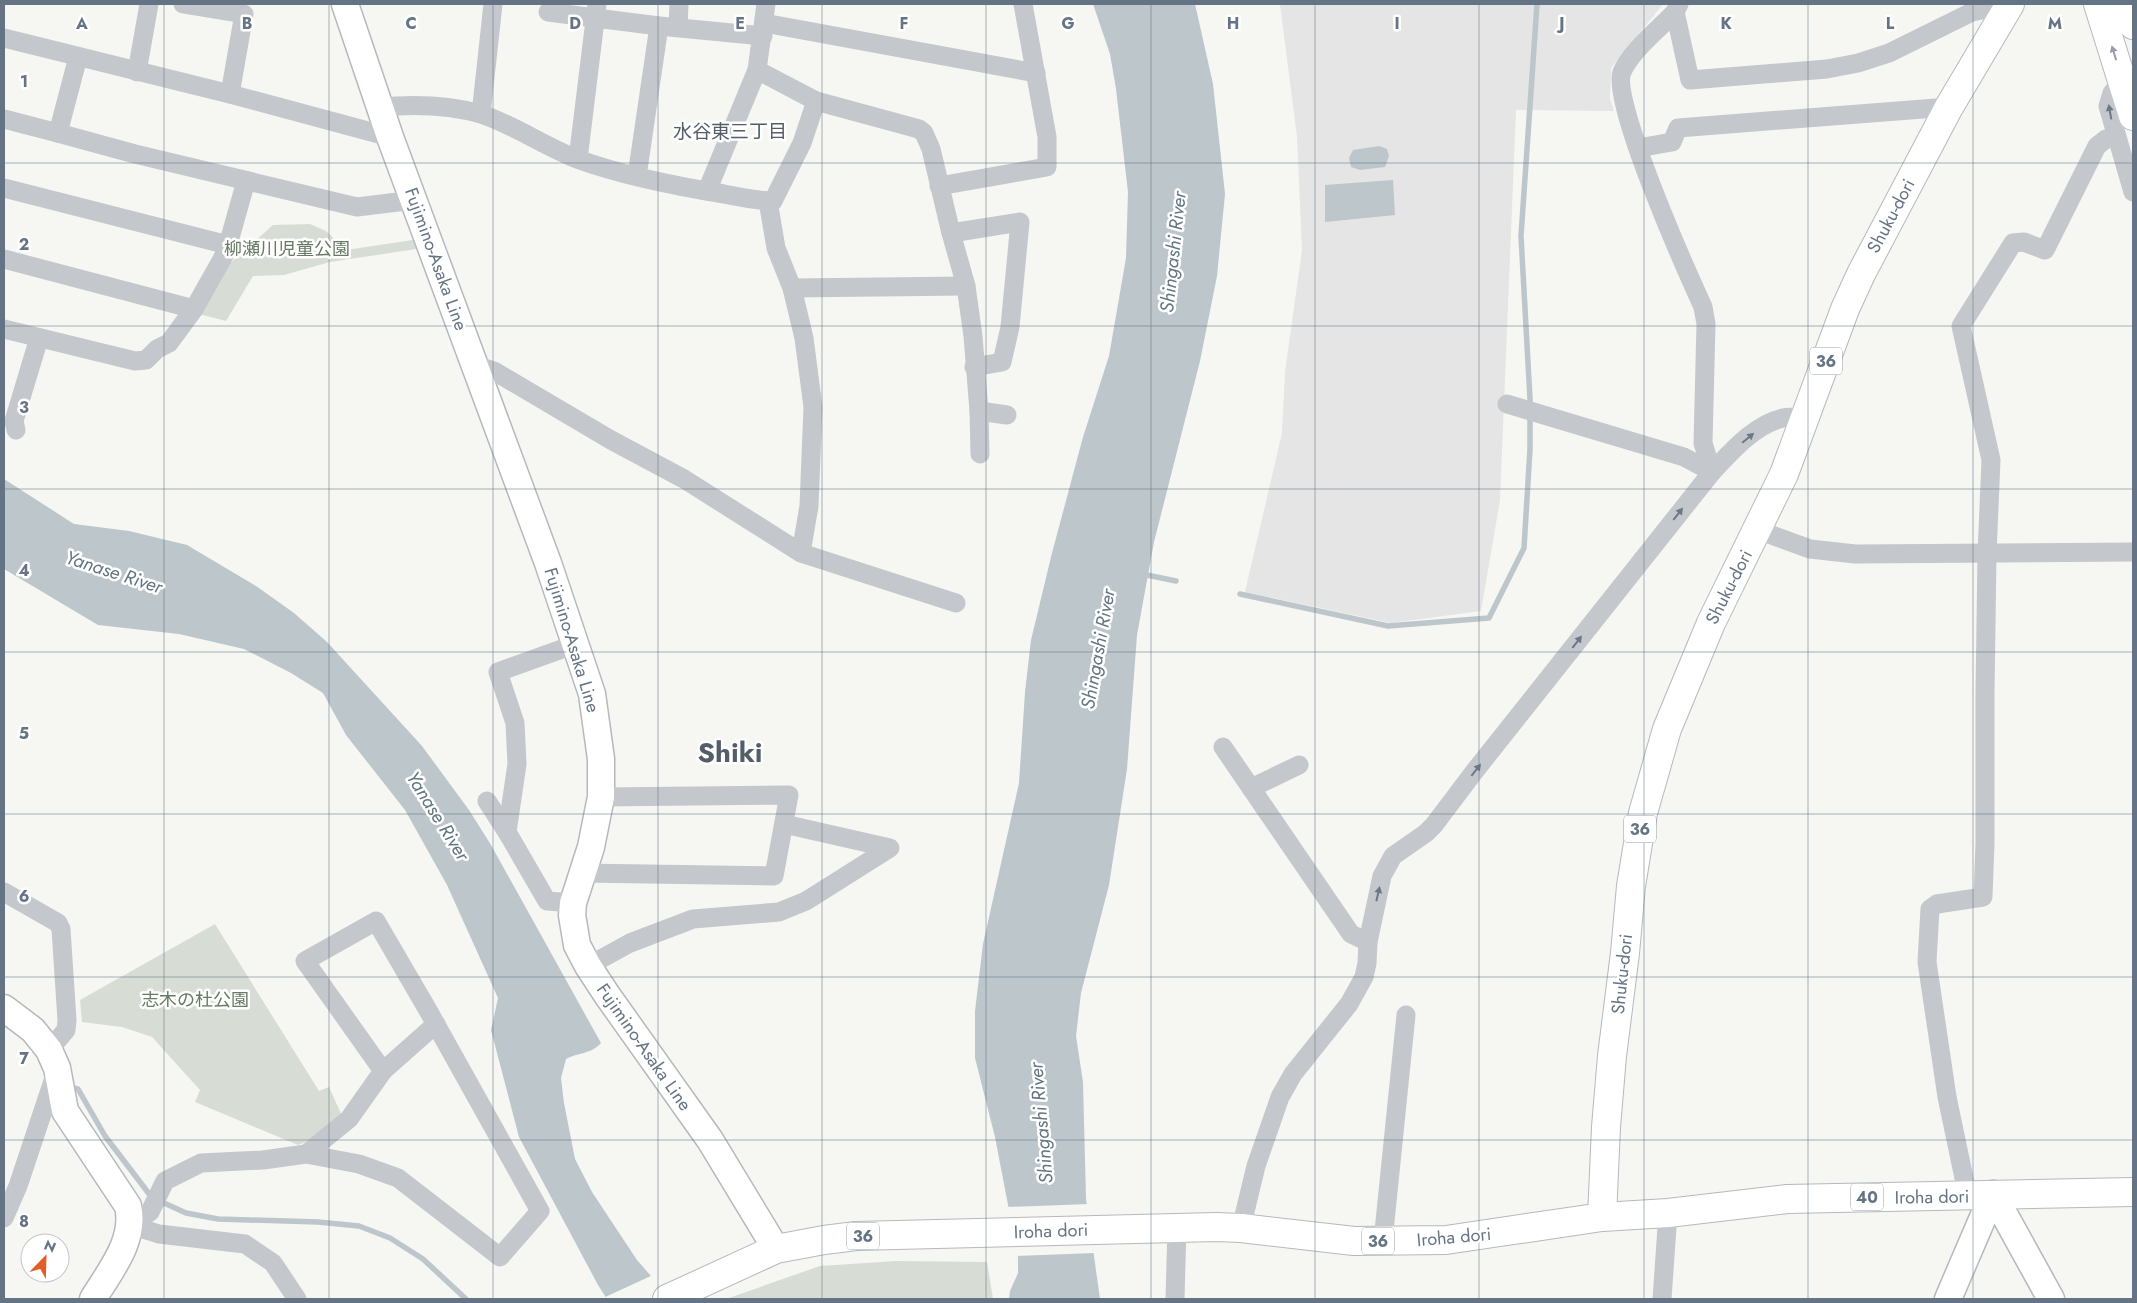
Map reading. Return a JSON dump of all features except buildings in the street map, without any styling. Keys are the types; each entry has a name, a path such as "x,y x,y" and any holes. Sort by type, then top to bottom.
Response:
{"main road":[{"name":"Fujimino-Asaka Line","path":"345,4 379,107 475,365 576,644 592,694 601,759 600,797 591,847 581,873 573,903 573,930 577,945 588,966 710,1140 776,1249"},
{"name":"Shuku-dori","path":"1602,1217 1606,1127 1612,1056 1631,886 1643,813 1653,773 1679,697 1711,623 1784,474 1806,419 1845,309 1861,274 1949,107 2010,4"},
{"path":"2098,4 2122,81 2125,126"},
{"path":"2126,4 2133,25"},
{"path":"4,1008 20,1018 33,1030 53,1059 65,1111 128,1206 130,1225 123,1248 93,1299"},
{"name":"Iroha dori","path":"776,1249 856,1236 1165,1227 1242,1228 1327,1239 1383,1241 1446,1240 1602,1217 1787,1199 2133,1192"},
{"path":"1948,1299 1980,1196"},
{"path":"1980,1196 2051,1299"},
{"name":"36","path":"667,1299 776,1249"}],"street":[{"path":"137,72 149,4"},
{"path":"183,4 244,14 230,94"},
{"path":"480,114 493,4"},
{"path":"678,27 679,4"},
{"path":"707,191 757,70 766,4"},
{"path":"939,186 1047,167 1047,137 1022,4"},
{"path":"1677,8 1690,80 1827,69 1858,62 1890,53 1972,12 2010,4"},
{"path":"1677,8 1636,52 1622,73 1620,89 1638,148 1703,308 1706,324 1703,443 1712,472"},
{"path":"578,159 597,11"},
{"path":"548,12 597,11 659,26 763,29 1036,73"},
{"path":"637,176 659,26"},
{"path":"4,38 230,94 390,137"},
{"path":"58,133 78,57"},
{"path":"757,70 816,101 919,129 924,133 931,149 966,286 973,336 974,368 979,411 980,454"},
{"path":"379,107 412,104 438,105 480,114 513,128 550,148 578,159 637,176 707,191 773,201 802,143 816,101"},
{"path":"1638,148 1672,142 1678,128 1949,107"},
{"path":"4,119 246,181 357,207 414,200"},
{"path":"1980,1196 1947,1097 1927,962 1930,909 1937,904 1983,897 1987,554 1991,460 1961,326 2013,243 2024,242 2045,250 2097,146 2125,126 2133,192"},
{"path":"4,329 135,361 146,360 157,349 170,343 194,309 216,271 228,245 246,181"},
{"path":"4,188 228,245"},
{"path":"768,201 776,248 792,288 804,338 813,407 809,506 801,553"},
{"path":"951,233 1020,222 1010,326 1002,362 974,368"},
{"path":"4,259 194,309"},
{"path":"792,288 966,286"},
{"path":"16,430 14,421 39,338"},
{"path":"475,365 494,371 611,440 684,479 801,553 956,603"},
{"path":"1507,404 1684,457 1712,472"},
{"path":"979,411 1007,415"},
{"path":"1242,1228 1256,1166 1276,1108 1293,1074 1335,1024 1364,977 1368,942 1382,876 1394,856 1434,825 1712,472 1732,451 1770,423 1784,417 1806,419"},
{"path":"1758,530 1810,549 1855,554 2133,552"},
{"path":"507,832 517,764 515,723 498,672 576,644"},
{"path":"1223,747 1351,934 1368,942"},
{"path":"1250,788 1299,765"},
{"path":"581,873 774,876 789,795 600,797"},
{"path":"487,801 547,902 573,903"},
{"path":"588,966 630,943 694,919 779,912 814,896 890,848 784,824"},
{"path":"4,892 58,924 61,929 67,1020 66,1030 53,1059 18,1186 4,1218"},
{"path":"130,1225 150,1212 165,1181 201,1164 263,1160 306,1154 359,1164 398,1178 500,1256 540,1211 376,920 305,962 383,1071"},
{"path":"1383,1241 1406,1015"},
{"path":"306,1154 349,1119 383,1071 436,1024"},
{"path":"1662,1299 1668,1212"},
{"path":"130,1225 159,1234 245,1244 273,1263 297,1299"},
{"path":"1165,1227 1175,1299"}],"shaded area":[{"path":"1280,4 1663,4 1611,68 1610,99 1614,111 1516,110 1500,500 1481,611 1391,623 1245,592 1282,433 1285,372 1302,250 1297,136"}],"green space":[{"name":"柳瀬川児童公園","path":"310,224 326,231 346,250 419,239 423,248 330,262 284,275 253,276 226,321 199,314 228,265 273,225"},
{"name":"志木の杜公園","path":"215,924 319,1091 329,1087 342,1116 324,1134 298,1145 195,1102 200,1090 152,1037 122,1027 82,1022 80,1000"},
{"path":"896,1261 987,1262 993,1299 726,1299 820,1266"}],"water":[{"name":"Shingashi River","path":"1093,4 1195,4 1213,84 1225,194 1217,276 1200,361 1154,542 1137,635 1127,769 1109,885 1081,993 1076,1036 1083,1082 1086,1199 1100,1299 1009,1299 1010,1291 1018,1273 1018,1257 995,1137 975,1058 975,1011 983,944 1019,783 1025,692 1031,640 1083,437 1109,356 1126,258 1128,192 1116,89 1110,54"},
{"path":"1379,146 1387,149 1389,156 1385,167 1360,170 1351,167 1349,158 1353,150"},
{"path":"1393,180 1395,215 1325,222 1325,185"},
{"name":"Yanase River","path":"4,479 74,524 129,531 187,545 256,586 294,613 327,642 422,746 469,810 491,845 601,1043 589,1051 566,1059 561,1078 575,1159 592,1192 637,1260 671,1299 607,1299 598,1285 519,1137 491,1030 498,998 447,885 405,810 346,735 323,693 291,673 244,649 179,634 98,625 4,569"}],"pier":[{"path":"1089,1204 1095,1253 1015,1256 1007,1207"},
{"path":"653,1275 674,1299 603,1298"}],"waterway":[{"path":"1240,594 1388,626 1489,618 1524,548 1530,449 1530,399 1521,236 1537,4"},
{"path":"1142,574 1176,581"},
{"path":"69,1087 78,1089 105,1136 153,1199"},
{"path":"164,1203 186,1213 218,1219 318,1222 359,1226 390,1238 423,1259 466,1299"}],"district":[{"name":"水谷東三丁目","path":"730,131"},
{"name":"Shiki","path":"730,752"}]}
